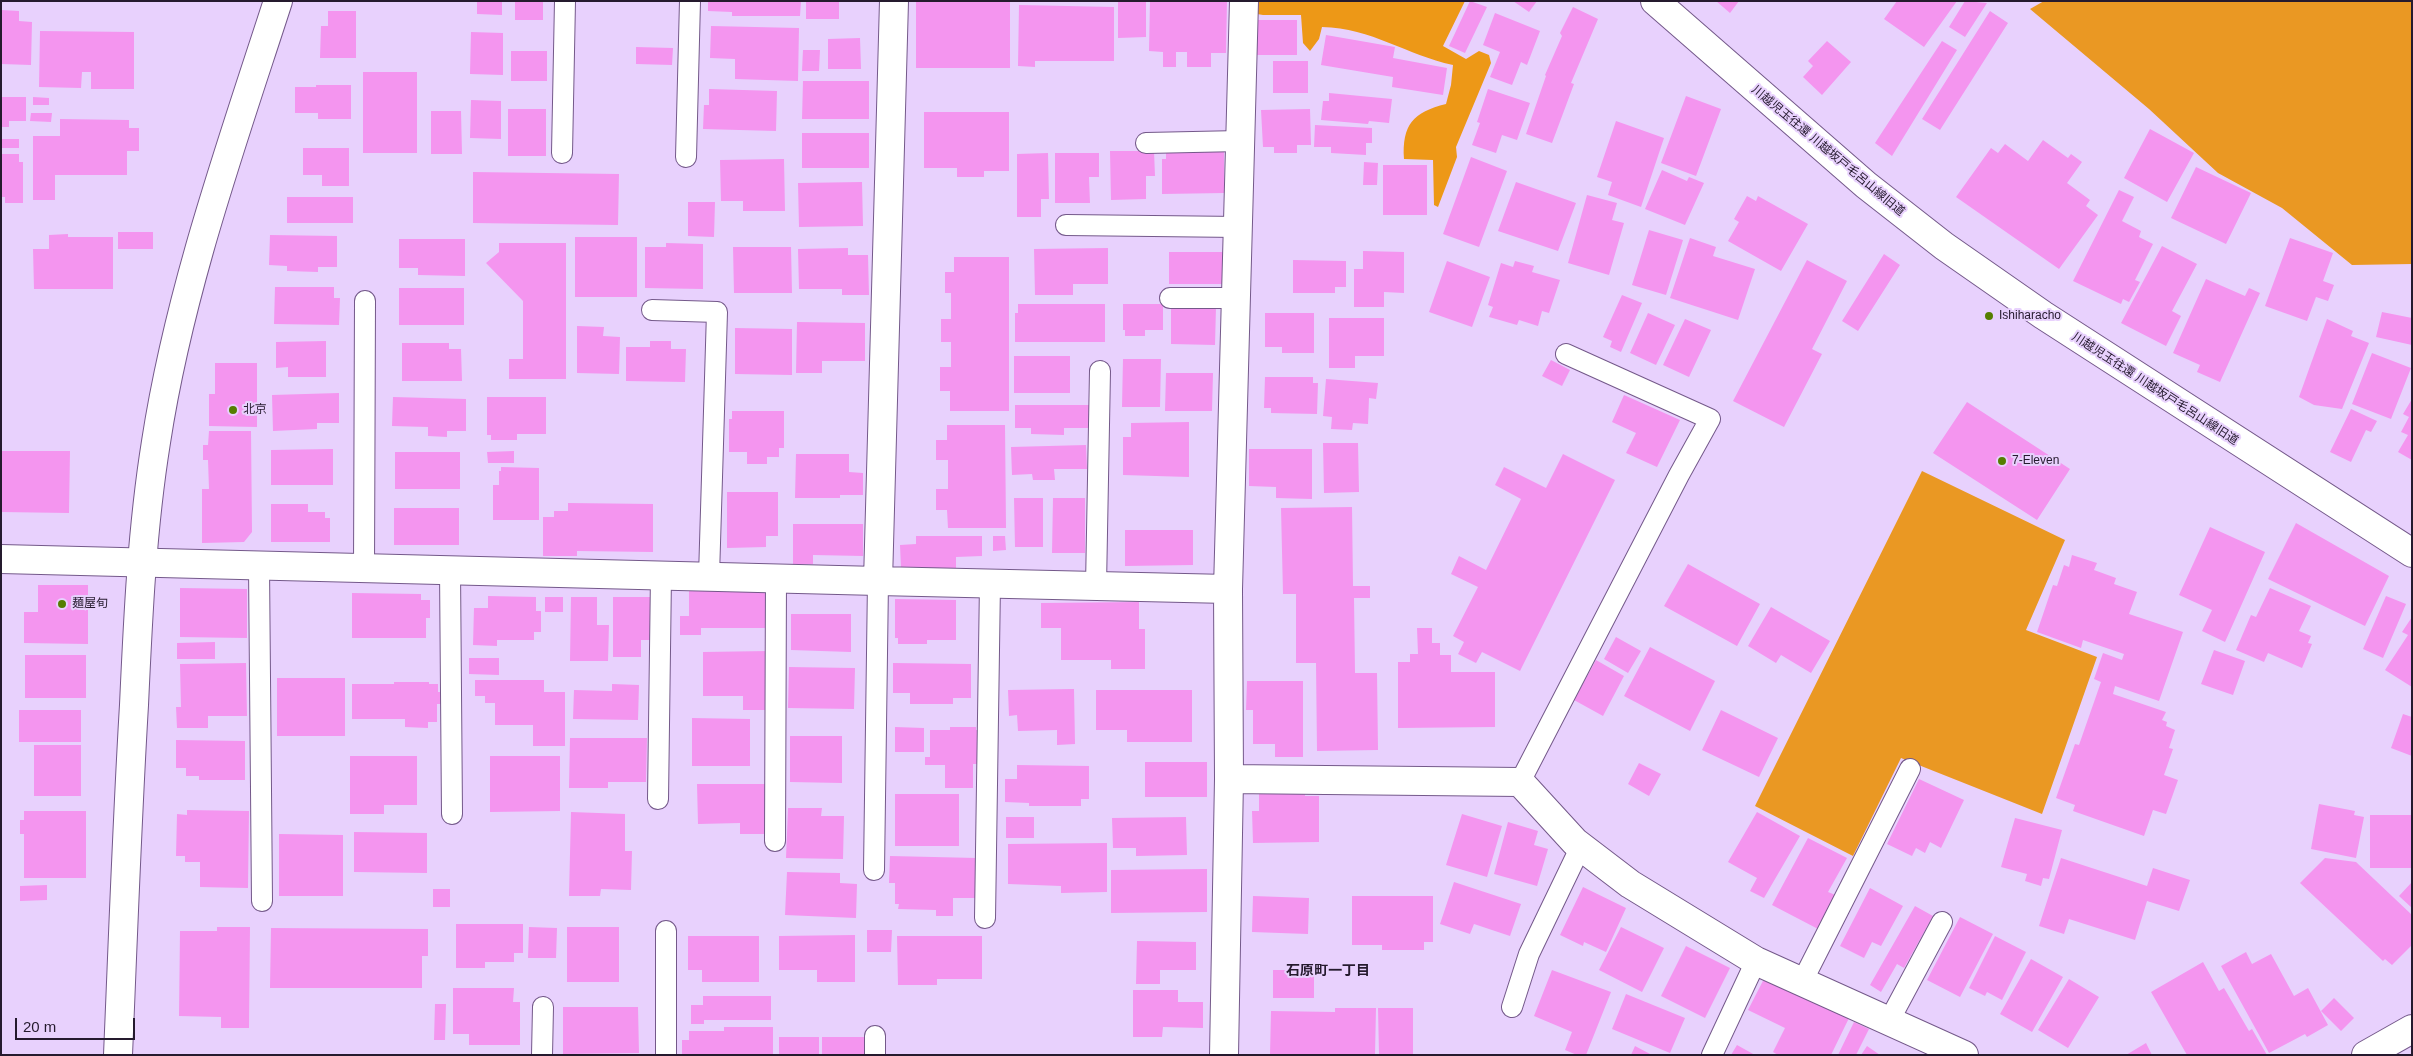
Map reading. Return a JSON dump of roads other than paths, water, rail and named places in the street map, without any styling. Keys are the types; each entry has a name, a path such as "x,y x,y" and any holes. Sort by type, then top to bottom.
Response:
{"street":[{"path":"118,1055 125,868 141,562 156,442 180,320 236,131 278,1"},
{"path":"878,581 894,1"},
{"path":"1224,1055 1229,779 1228,589 1244,1"},
{"name":"川越児玉往還 川越坂戸毛呂山線旧道","path":"1655,1 1866,185 1944,246 2051,321 2412,553"},
{"path":"1,559 1228,589"},
{"path":"1229,779 1520,782 1582,846 1630,884 1756,961 1964,1055"},
{"path":"2366,1055 2412,1029"}],"lane":[{"path":"562,153 566,1"},
{"path":"686,157 690,1"},
{"path":"1146,143 1240,141"},
{"path":"1066,225 1239,227"},
{"path":"1170,298 1236,298"},
{"path":"364,568 365,301"},
{"path":"652,310 717,312 709,576"},
{"path":"1520,782 1674,484 1710,420 1566,354"},
{"path":"1096,586 1100,371"},
{"path":"259,566 262,901"},
{"path":"450,570 452,814"},
{"path":"658,799 661,575"},
{"path":"775,841 776,578"},
{"path":"874,870 878,581"},
{"path":"985,918 990,583"},
{"path":"1802,982 1910,769"},
{"path":"1512,1007 1529,954 1582,846"},
{"path":"1889,1021 1942,922"},
{"path":"666,931 666,1055"},
{"path":"1712,1055 1756,961"},
{"path":"542,1055 543,1007"}],"place":[{"name":"Ishiharacho","path":"1989,316"},
{"name":"北京","path":"233,410"},
{"name":"7-Eleven","path":"2002,461"},
{"name":"麺屋旬","path":"62,604"}],"district":[{"name":"石原町一丁目","path":"1328,971"}]}
